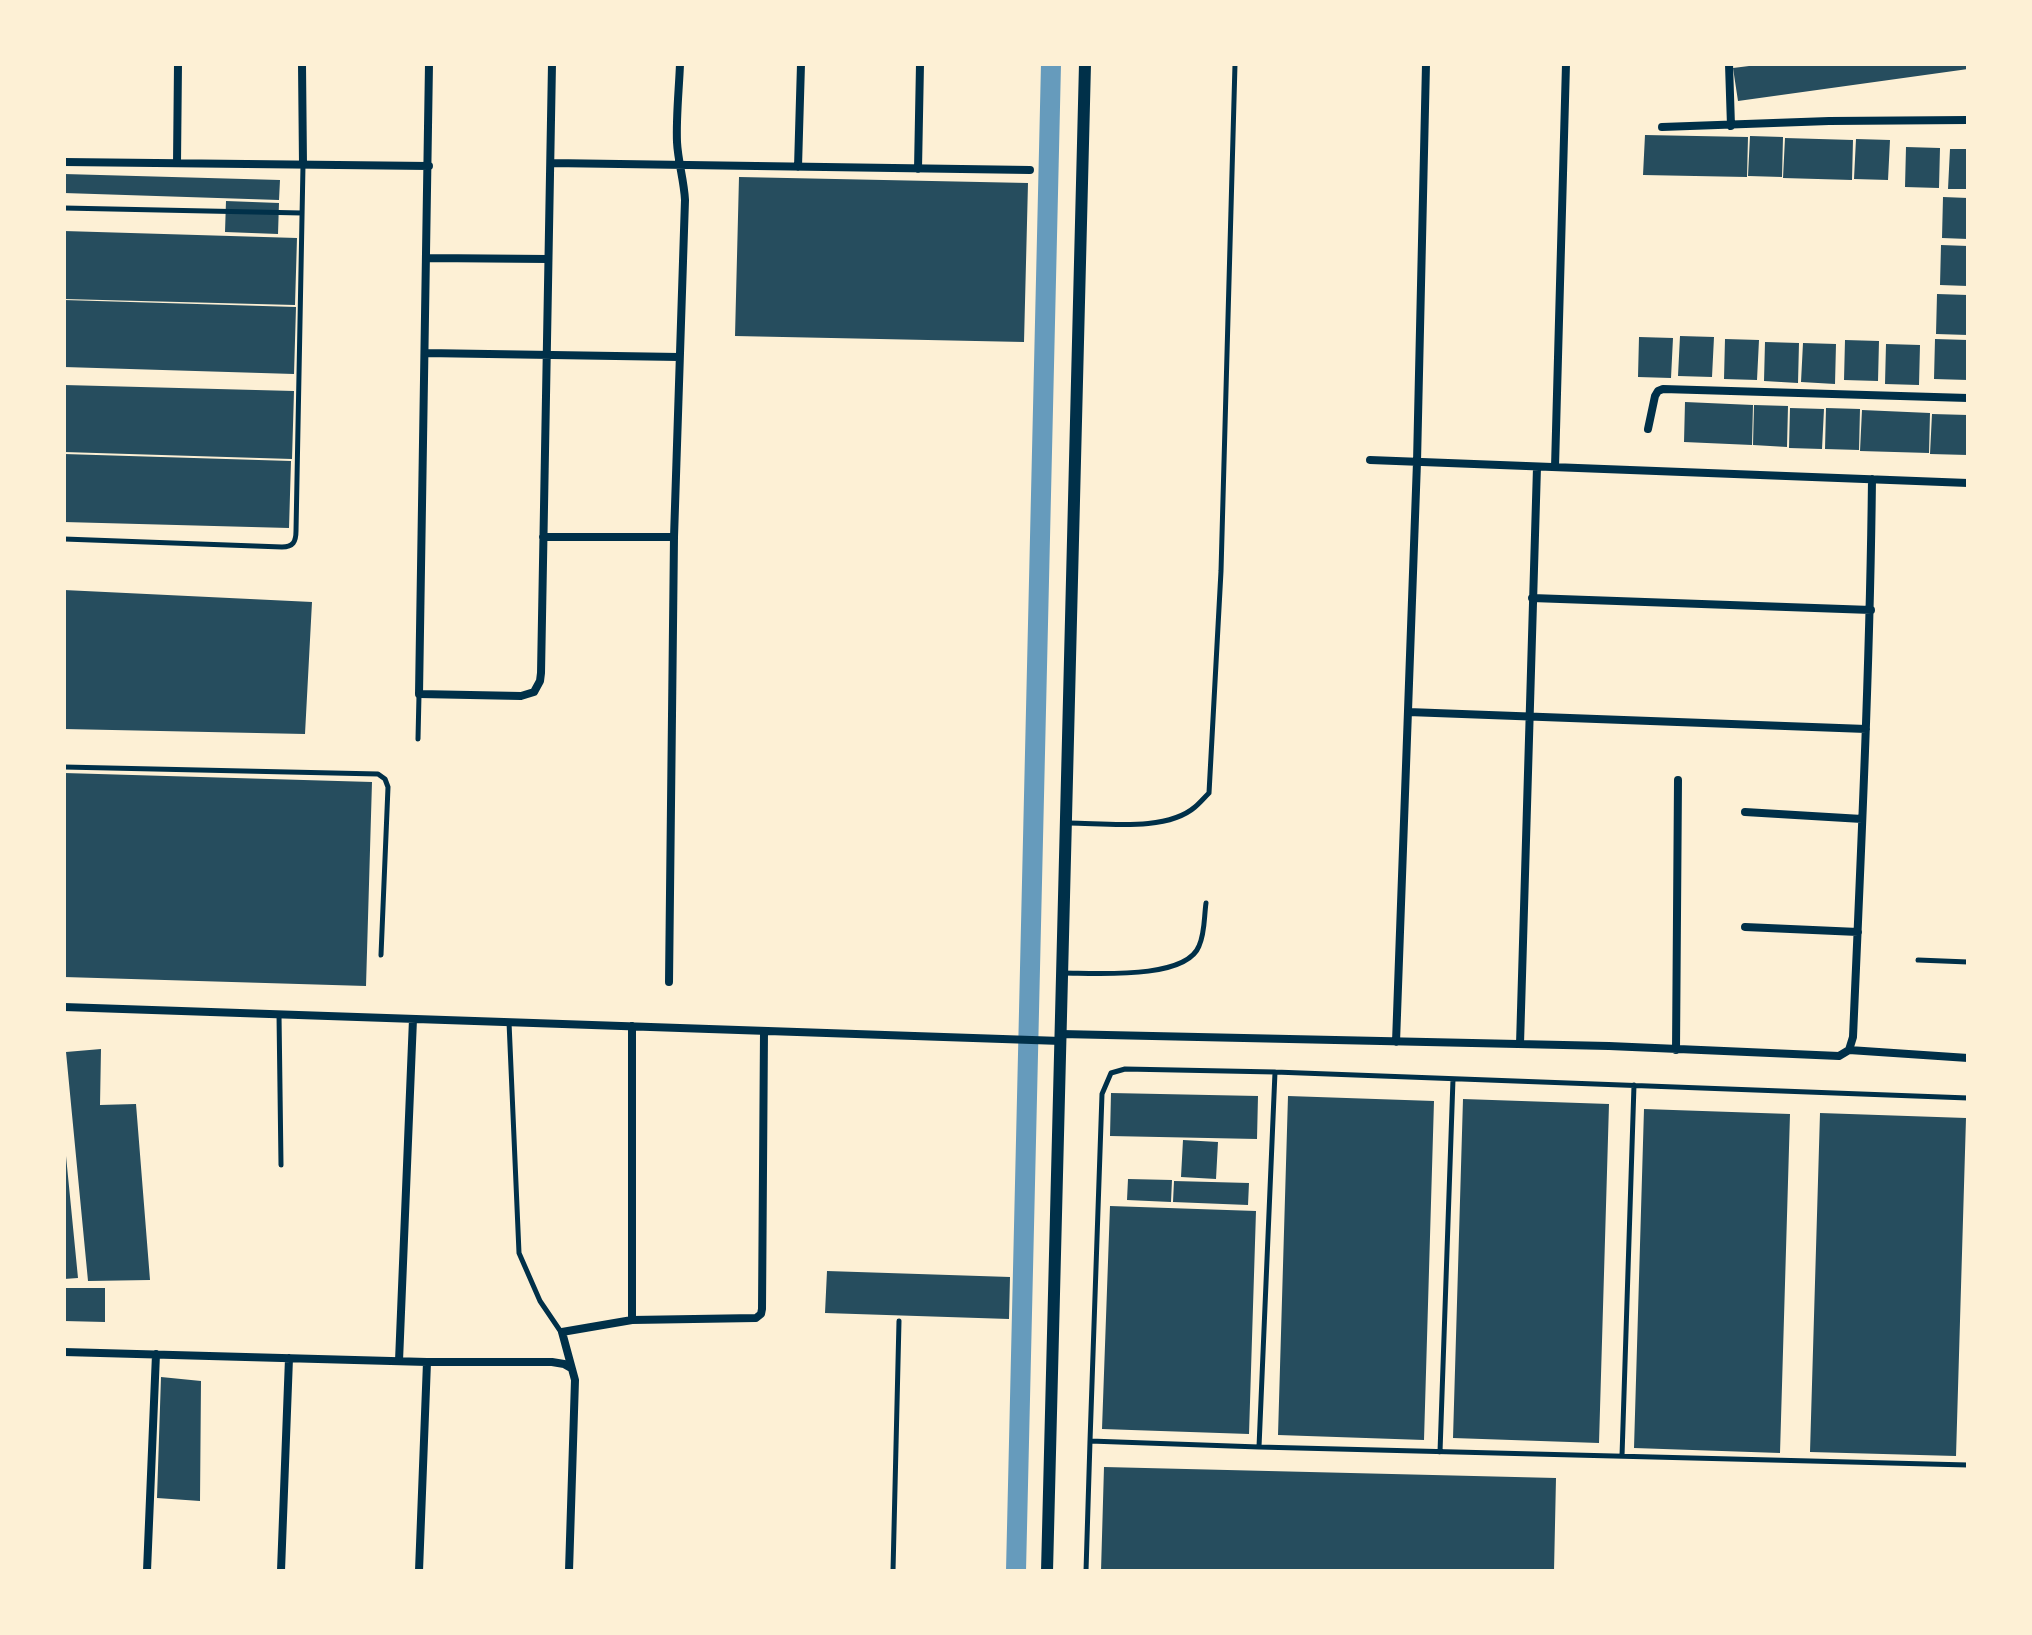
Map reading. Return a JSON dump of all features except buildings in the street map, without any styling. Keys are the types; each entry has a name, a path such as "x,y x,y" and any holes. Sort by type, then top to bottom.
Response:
{"street":[{"path":"177,163 178,64"},
{"path":"302,64 303,165"},
{"path":"429,64 419,694 521,696 534,692 541,673 552,64"},
{"path":"669,982 674,537 685,200 677,138 680,64"},
{"path":"798,167 801,64"},
{"path":"918,169 920,64"},
{"path":"1047,1571 1085,64"},
{"path":"1396,1042 1417,462 1426,64"},
{"path":"1555,467 1566,64"},
{"path":"1729,64 1731,126"},
{"path":"1662,127 1968,120"},
{"path":"64,162 429,166"},
{"path":"551,163 1030,170"},
{"path":"427,258 548,259"},
{"path":"425,353 679,357"},
{"path":"1648,429 1655,396 1663,389 1968,398"},
{"path":"1370,460 1968,483"},
{"path":"1520,1044 1537,467"},
{"path":"1849,1050 1853,1037 1871,610 1872,479"},
{"path":"543,537 674,537"},
{"path":"1532,598 1871,610"},
{"path":"1408,712 1866,729"},
{"path":"1676,1050 1678,780"},
{"path":"1745,812 1862,819"},
{"path":"1745,927 1858,932"},
{"path":"64,1007 1043,1041 1061,1037 1520,1044 1839,1056 1849,1050 1968,1058"},
{"path":"399,1361 413,1019"},
{"path":"632,1026 632,1320"},
{"path":"569,1571 575,1380 562,1332 632,1320 756,1318 761,1314 764,1031"},
{"path":"64,1352 427,1362 552,1362 571,1368"},
{"path":"147,1571 156,1354"},
{"path":"281,1571 289,1358"},
{"path":"419,1571 427,1362"}],"lane":[{"path":"1066,823 1167,821 1194,809 1209,793 1221,571 1235,64"},
{"path":"64,539 282,547 293,544 296,531 303,165"},
{"path":"64,208 302,213"},
{"path":"418,739 419,694"},
{"path":"64,767 378,774 385,779 388,787 381,955"},
{"path":"1063,973 1139,973 1170,967 1192,958 1199,948 1206,903"},
{"path":"1918,960 1968,962"},
{"path":"279,1014 281,1165"},
{"path":"509,1022 519,1253 540,1301 562,1332"},
{"path":"1086,1571 1102,1094 1111,1073 1125,1069 1275,1072 1968,1098"},
{"path":"1259,1447 1275,1072"},
{"path":"1440,1452 1453,1079"},
{"path":"1622,1456 1634,1085"},
{"path":"893,1571 899,1321"},
{"path":"1090,1441 1968,1465"}],"waterway":[{"path":"1016,1571 1051,64"}]}
